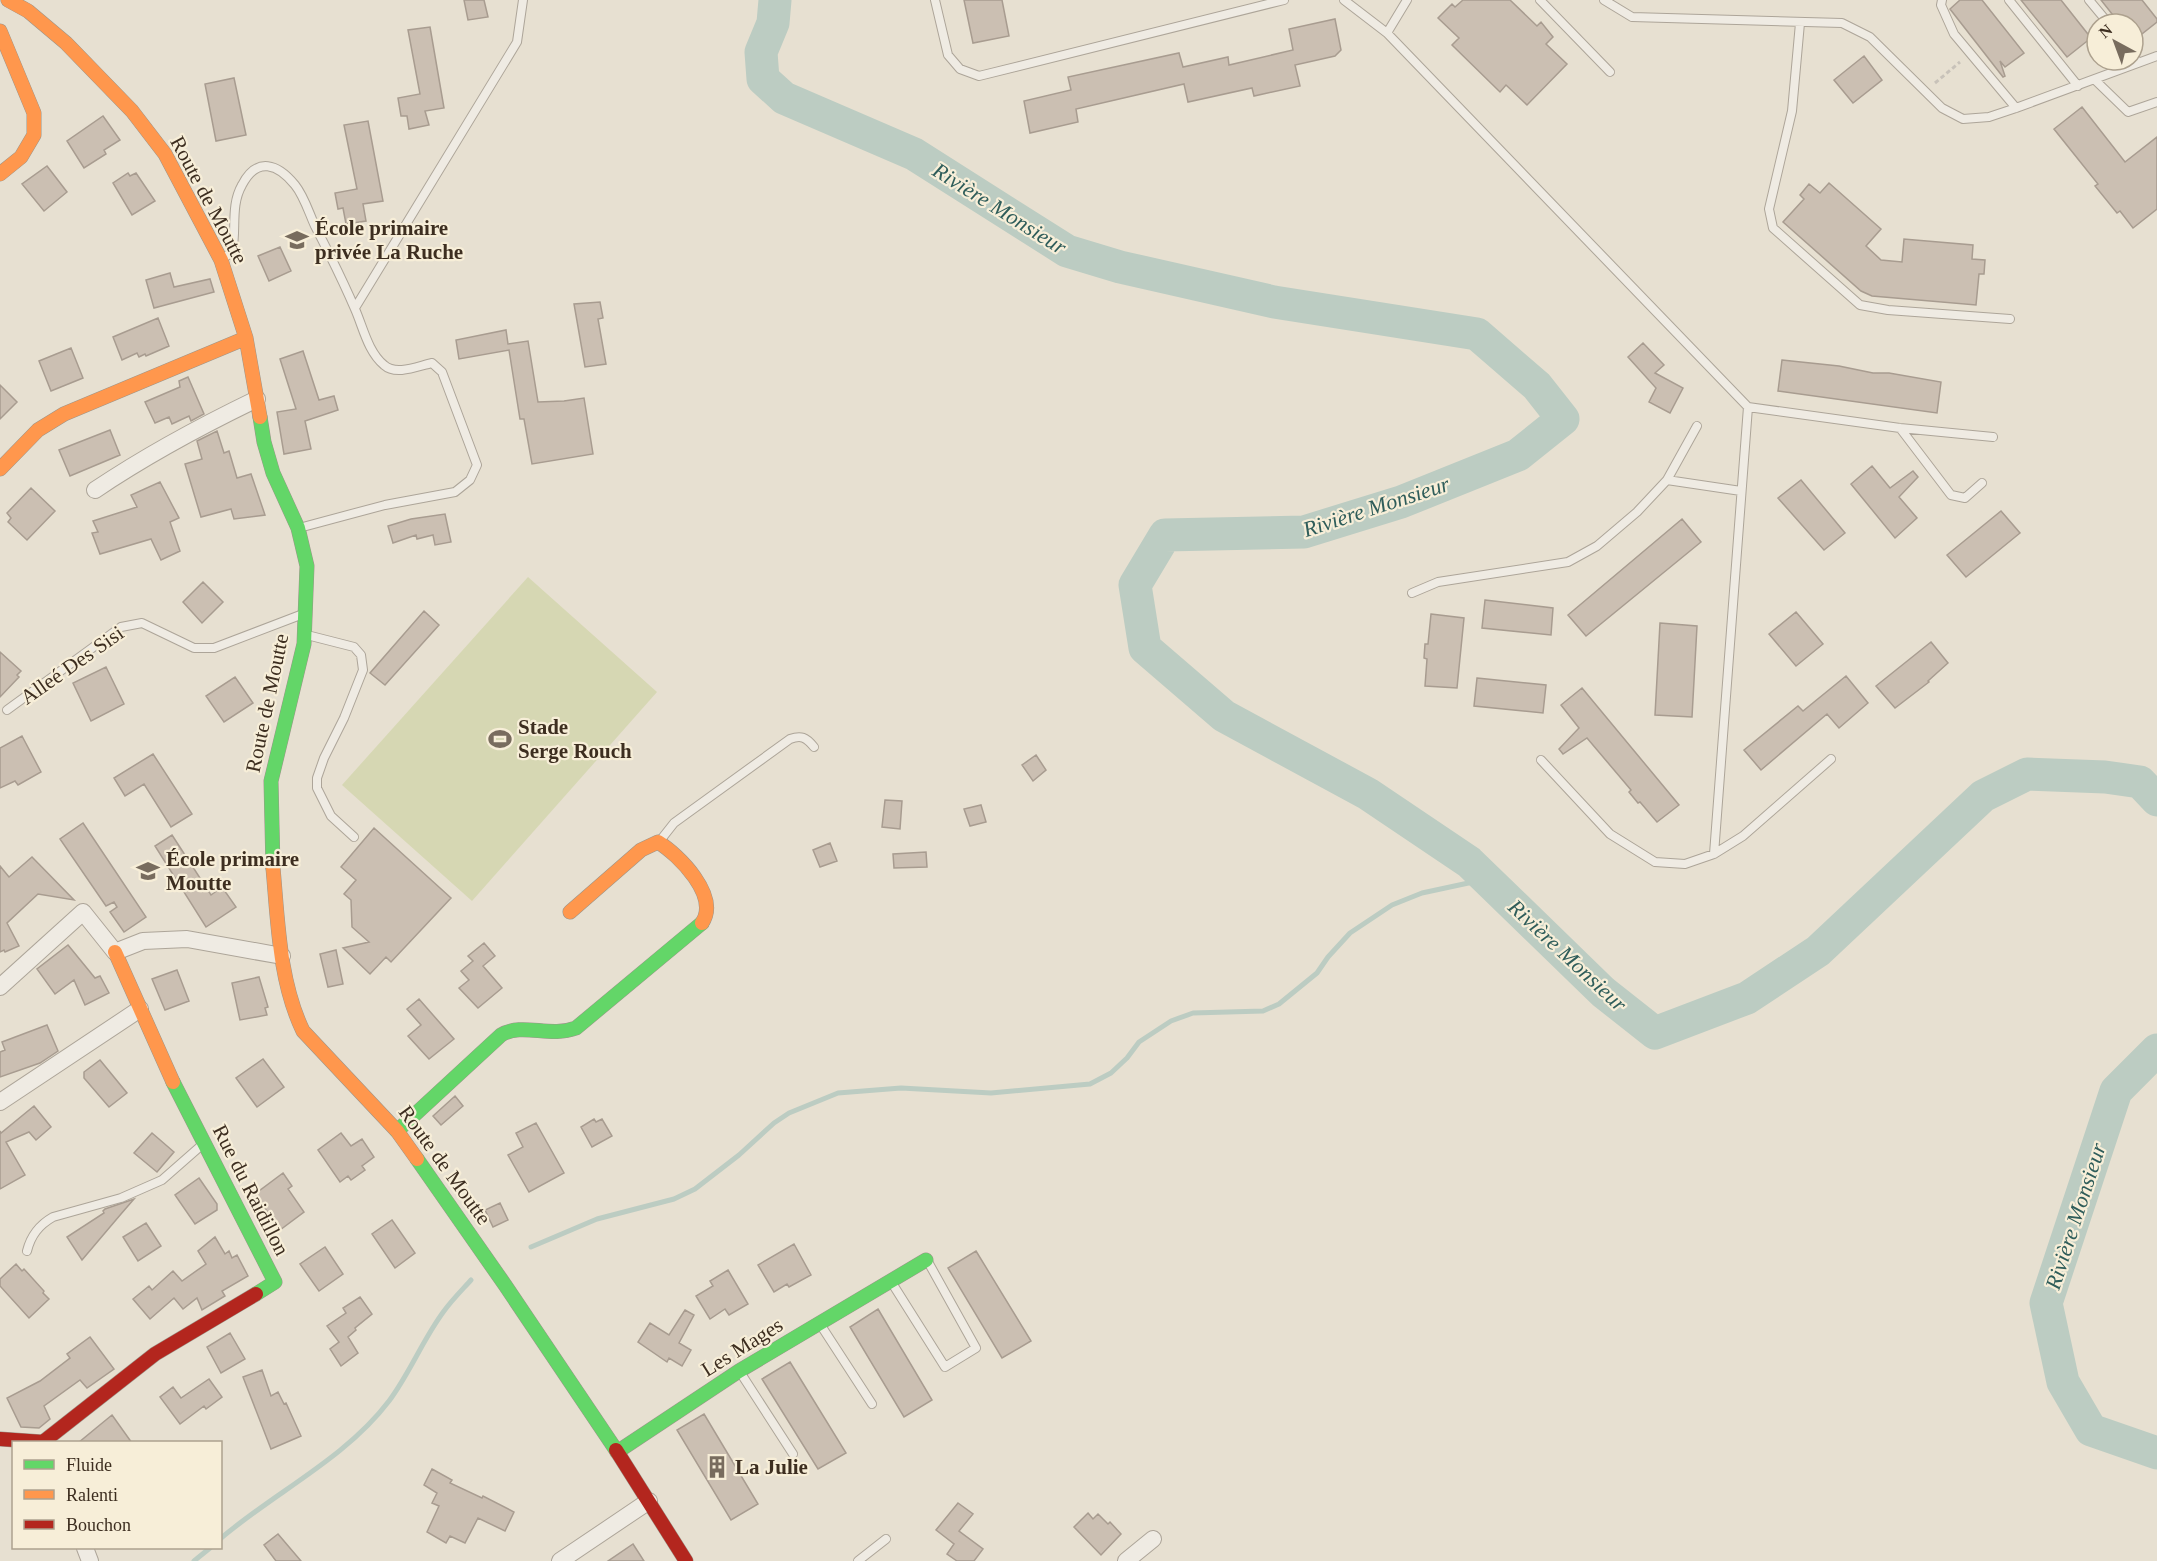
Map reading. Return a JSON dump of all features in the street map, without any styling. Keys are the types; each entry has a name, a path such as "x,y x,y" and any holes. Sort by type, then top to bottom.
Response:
{"street":[{"name":"Route de Moutte","path":"8,0 28,11 66,43 132,111 165,154 220,260 246,338 264,442 273,472 298,528 308,566 305,635 271,781 271,853 282,956 294,1012 303,1031 397,1131 505,1285 617,1452 686,1561"},
{"path":"0,31 34,113 34,135 21,157 0,174"},
{"path":"0,469 38,430 64,414 246,338"},
{"path":"95,490 186,434 257,399"},
{"path":"397,1131 495,1040 507,1032 520,1029 551,1034 564,1033 576,1028 701,925 706,916 706,899 696,880 667,847 658,842 641,850 570,912"},
{"path":"0,987 83,912 115,952 142,941 187,939 282,956"},
{"name":"Rue du Raidillon","path":"44,1441 155,1354 275,1282 176,1089 115,952"},
{"path":"0,1102 140,1009"},
{"name":"Les Mages","path":"617,1452 739,1371 926,1260"},
{"name":"Rue du Raidillon","path":"0,1439 29,1441"},
{"path":"560,1561 649,1501"},
{"path":"1126,1561 1153,1539"}],"lane":[{"path":"355,308 517,42 523,0"},
{"path":"934,0 948,55 960,69 979,76 1284,0"},
{"path":"1344,0 1387,33 1748,407 1900,428 1994,437"},
{"path":"1387,33 1407,0"},
{"path":"1540,0 1610,72"},
{"path":"1604,0 1632,16 1842,23 1870,37 1942,108 1963,119 1989,117 2115,72"},
{"path":"1942,0 1941,5 1954,34 2016,108"},
{"path":"2009,0 2078,86"},
{"path":"2089,0 2099,12"},
{"path":"1800,23 1792,111 1769,209 1773,228 1860,305 1888,310 2010,319"},
{"path":"2095,80 2128,111 2157,102"},
{"path":"220,260 232,252 235,239 234,207 242,184 254,170 267,165 280,169 297,187 355,308 374,354 385,367 396,371 432,363 442,372 477,465 470,480 455,492 385,505 298,528"},
{"path":"1714,854 1748,407"},
{"path":"1412,593 1438,582 1568,562 1597,546 1636,512 1667,480 1698,426"},
{"path":"1900,428 1951,495 1965,498 1982,483"},
{"path":"1667,480 1741,491"},
{"name":"Alleé Des Sisi","path":"7,710 121,627 142,623 194,648 214,648 306,613"},
{"path":"305,635 354,647 361,655 363,670 317,778 317,788 331,816 354,837"},
{"path":"658,842 684,815 790,739 803,736 814,747"},
{"path":"1541,760 1610,834 1655,862 1685,864 1714,854 1743,836 1831,759"},
{"path":"27,1251 34,1234 46,1221 121,1198 162,1180 204,1144"},
{"name":"Les Mages","path":"891,1281 945,1367 976,1348 926,1260"},
{"path":"820,1323 872,1404"},
{"path":"739,1371 793,1454"},
{"path":"858,1561 886,1539"}],"path":[{"path":"1925,91 1970,53"}],"green space":[{"name":"Stade Serge Rouch","path":"528,577 657,692 472,901 342,785"}],"building":[{"path":"464,0 484,0 488,17 468,20"},
{"path":"964,0 1002,0 1009,36 973,43"},
{"path":"1463,0 1510,0 1537,26 1541,22 1553,37 1546,44 1567,64 1527,105 1506,85 1500,92 1452,45 1459,38 1438,18 1452,4 1455,7"},
{"path":"1960,0 1982,0 2024,53 2005,67 2000,61 2005,76 2003,77 1950,9"},
{"path":"2021,0 2061,0 2085,30 2085,43 2067,57"},
{"path":"2101,0 2142,0 2157,22 2145,32 2145,12 2110,12"},
{"path":"1335,19 1341,50 1335,56 1295,65 1300,86 1254,96 1252,88 1188,102 1184,84 1076,109 1078,122 1030,133 1024,101 1071,90 1068,77 1179,53 1183,67 1228,57 1229,65 1293,50 1289,29"},
{"path":"430,27 444,108 425,111 429,125 409,129 407,116 401,116 398,98 420,94 408,30"},
{"path":"1864,56 1882,80 1853,103 1834,80"},
{"path":"234,78 246,135 216,141 205,84"},
{"path":"2082,107 2125,162 2157,137 2157,209 2133,228 2120,211 2117,213 2095,186 2098,184 2054,129"},
{"path":"103,116 120,140 104,150 106,154 84,168 67,141"},
{"path":"368,121 383,201 363,204 366,221 346,224 343,208 338,209 335,193 357,189 344,125"},
{"path":"47,166 67,192 44,211 22,184"},
{"path":"128,173 130,176 136,173 155,201 132,215 113,183"},
{"path":"1829,183 1881,229 1866,246 1881,260 1902,262 1904,239 1973,245 1972,259 1985,260 1984,274 1979,274 1976,305 1872,296 1861,291 1783,222 1804,199 1800,195 1809,184 1820,193"},
{"path":"280,247 291,271 269,281 258,256"},
{"path":"170,273 174,287 210,279 214,292 154,308 146,280"},
{"path":"600,302 603,318 598,319 606,364 585,367 574,304"},
{"path":"158,318 169,346 146,356 145,354 139,357 137,353 122,360 113,337"},
{"path":"506,330 508,344 528,341 538,402 584,398 593,454 532,464 524,419 520,419 509,350 459,359 456,340"},
{"path":"1643,343 1664,365 1655,373 1683,388 1670,413 1649,402 1656,388 1628,357"},
{"path":"71,348 83,378 51,391 39,361"},
{"path":"303,351 319,400 334,396 338,410 305,421 311,449 284,454 277,412 296,409 280,359"},
{"path":"1782,360 1839,366 1941,382 1937,413 1778,391"},
{"path":"188,377 204,414 191,421 189,416 172,424 169,417 155,423 145,402 180,387 179,381"},
{"path":"0,385 17,402 0,419"},
{"path":"110,430 120,455 70,476 59,450"},
{"path":"217,431 224,453 229,451 237,478 251,474 265,515 234,519 231,509 201,517 185,464 202,459 197,441"},
{"path":"1872,466 1890,488 1913,471 1918,477 1899,497 1917,518 1895,538 1851,484"},
{"path":"1801,480 1845,533 1824,550 1778,498"},
{"path":"160,482 179,518 170,522 180,551 161,560 151,539 100,554 92,533 98,532 93,521 137,507 131,495"},
{"path":"31,488 55,511 27,540 8,522 11,518 7,513"},
{"path":"2001,511 2020,533 1966,577 1947,555"},
{"path":"445,514 451,542 435,545 433,535 417,539 416,535 393,543 388,526 411,519"},
{"path":"1682,519 1701,542 1586,636 1568,615"},
{"path":"203,582 223,602 202,623 183,602"},
{"path":"1485,600 1553,608 1551,635 1482,628"},
{"path":"424,611 439,625 385,685 370,673"},
{"path":"1796,612 1823,644 1796,666 1769,634"},
{"path":"1431,614 1464,618 1457,688 1425,686 1427,659 1424,658 1425,644 1428,644"},
{"path":"1660,623 1697,626 1692,717 1655,715"},
{"path":"1931,642 1948,663 1929,682 1895,708 1876,686"},
{"path":"0,652 21,671 17,675 19,677 0,697"},
{"path":"106,667 124,704 91,721 73,683"},
{"path":"1846,676 1868,703 1839,728 1827,714 1761,770 1744,750 1798,706 1803,711"},
{"path":"235,677 253,703 224,722 206,696"},
{"path":"1477,678 1546,685 1543,713 1474,706"},
{"path":"1582,688 1679,805 1657,822 1640,802 1638,803 1629,792 1631,790 1587,738 1563,754 1559,749 1579,728 1561,705"},
{"path":"22,736 41,772 18,785 15,781 0,788 0,748"},
{"path":"153,754 192,814 171,827 144,784 125,796 114,778"},
{"path":"1036,755 1046,770 1033,781 1022,765"},
{"path":"885,800 902,801 900,829 882,827"},
{"path":"981,805 986,822 970,826 964,809"},
{"path":"83,823 146,917 124,932 110,912 117,907 114,902 106,906 60,839"},
{"path":"374,828 451,898 391,962 386,957 370,974 343,948 369,942 352,927 351,900 344,894 356,880 341,867"},
{"path":"172,835 211,895 222,887 236,907 206,927 155,846"},
{"path":"830,843 837,861 820,867 813,850"},
{"path":"926,852 927,867 894,868 893,854"},
{"path":"32,857 74,900 38,894 7,923 19,946 0,952 0,866 9,877"},
{"path":"484,943 495,956 483,966 502,988 478,1008 459,988 469,980 461,971 473,961 468,956"},
{"path":"68,945 95,978 100,976 109,993 85,1005 74,980 55,994 37,969"},
{"path":"336,950 343,984 328,987 320,954"},
{"path":"177,970 189,1001 165,1010 152,979"},
{"path":"259,977 268,1007 265,1008 267,1015 240,1020 232,983"},
{"path":"419,999 454,1039 429,1059 408,1036 421,1025 407,1009"},
{"path":"47,1025 58,1051 40,1063 0,1077 0,1052 5,1050 2,1042"},
{"path":"263,1059 284,1087 257,1107 236,1078"},
{"path":"100,1060 127,1093 109,1107 84,1078 84,1072"},
{"path":"455,1096 463,1106 441,1125 433,1116"},
{"path":"34,1106 51,1127 36,1140 29,1132 6,1142 25,1175 0,1189 0,1131 1,1133"},
{"path":"594,1119 596,1122 602,1119 612,1136 592,1147 581,1127"},
{"path":"536,1123 564,1173 529,1192 508,1155 523,1147 516,1133"},
{"path":"152,1133 174,1152 157,1172 134,1153"},
{"path":"341,1133 351,1146 362,1139 374,1157 362,1166 365,1170 351,1180 348,1176 340,1182 318,1150"},
{"path":"283,1173 292,1186 288,1189 304,1212 280,1230 255,1194"},
{"path":"199,1178 217,1204 217,1210 195,1224 175,1195"},
{"path":"134,1199 82,1260 67,1237 104,1213 105,1209"},
{"path":"500,1203 508,1220 493,1227 485,1210"},
{"path":"392,1220 415,1253 395,1268 372,1234"},
{"path":"146,1223 161,1246 138,1261 123,1237"},
{"path":"215,1237 225,1254 229,1251 232,1258 237,1255 248,1276 222,1291 225,1296 202,1310 197,1298 183,1309 174,1298 150,1319 133,1299 149,1286 152,1290 173,1271 182,1281 206,1264 198,1251"},
{"path":"794,1244 811,1275 789,1287 787,1284 774,1292 758,1265"},
{"path":"325,1247 343,1274 319,1291 300,1264"},
{"path":"976,1251 1031,1341 1002,1358 948,1268"},
{"path":"16,1264 22,1271 24,1269 49,1299 29,1318 0,1286 0,1279"},
{"path":"728,1270 748,1304 729,1315 725,1309 710,1319 696,1296 713,1286 710,1281"},
{"path":"360,1297 372,1314 348,1337 358,1353 341,1366 330,1349 339,1342 327,1326 346,1313 343,1308"},
{"path":"878,1309 932,1400 904,1417 850,1327"},
{"path":"685,1310 694,1315 679,1343 691,1350 682,1366 669,1358 667,1362 638,1342 650,1323 669,1335"},
{"path":"230,1333 245,1359 221,1373 207,1347"},
{"path":"90,1337 114,1369 87,1388 80,1380 44,1406 50,1419 39,1428 21,1427 7,1398 40,1381 70,1358 67,1354"},
{"path":"790,1362 846,1453 818,1469 762,1379"},
{"path":"262,1370 271,1396 278,1392 284,1404 286,1403 301,1436 271,1449 243,1377"},
{"path":"209,1379 222,1397 206,1409 204,1406 180,1424 160,1397 173,1387 181,1398"},
{"name":"La Julie","path":"704,1414 758,1504 731,1520 677,1430"},
{"path":"112,1415 131,1441 80,1441"},
{"path":"432,1469 452,1480 450,1483 514,1512 505,1531 478,1518 465,1543 450,1536 446,1543 427,1532 439,1506 432,1503 437,1493 424,1485"},
{"path":"958,1503 973,1514 959,1531 983,1549 974,1561 957,1561 947,1554 954,1544 936,1530"},
{"path":"1088,1513 1093,1519 1098,1514 1108,1524 1110,1522 1121,1534 1101,1555 1074,1527"},
{"path":"278,1534 301,1561 276,1561 264,1545"},
{"path":"633,1544 644,1561 608,1561"}],"waterway":[{"name":"Rivière Monsieur","path":"775,0 773,23 761,52 763,79 784,98 914,154 1067,251 1120,267 1274,302 1477,334 1537,386 1563,419 1518,455 1401,502 1304,532 1165,535 1135,585 1145,648 1224,716 1368,794 1469,862 1603,992 1655,1033 1747,998 1818,951 1983,796 2027,774 2105,777 2140,782 2157,800"},
{"path":"531,1247 597,1219 674,1199 695,1189 739,1155 774,1123 789,1113 838,1093 901,1088 991,1093 1090,1084 1111,1073 1127,1058 1139,1042 1171,1021 1193,1013 1263,1011 1279,1004 1317,973 1350,933 1392,905 1422,893 1487,879"},
{"name":"Rivière Monsieur","path":"2157,1050 2116,1091 2046,1303 2063,1382 2091,1430 2157,1453"},
{"path":"222,1537 331,1458 371,1422 397,1390 444,1311 471,1280"},
{"path":"194,1561 209,1549"}],"traffic: fast":[{"path":"260,417 273,473 298,528 307,566 304,644 271,781 273,868"},
{"path":"397,1131 501,1035 518,1030 566,1031 576,1028 702,923"},
{"path":"173,1082 275,1282 256,1294"},
{"path":"417,1159 616,1450"},
{"path":"617,1452 739,1371 926,1260"}],"traffic: slow":[{"path":"8,0 28,11 66,43 132,111 165,154 221,260 246,338 260,417"},
{"path":"0,31 34,113 34,135 21,157 0,174"},
{"path":"0,469 38,430 64,414 246,338"},
{"path":"570,912 641,850 658,842 686,866 702,889 706,901 706,912 702,923"},
{"path":"273,868 284,972 303,1031 397,1131 417,1159"},
{"path":"115,952 173,1082"}],"traffic: jam":[{"path":"44,1441 155,1354 256,1294"},
{"path":"0,1439 29,1441"},
{"path":"616,1450 686,1561"}],"place":[{"name":"École primaire privée La Ruche","path":"297,240"},
{"name":"Stade Serge Rouch","path":"500,739"},
{"name":"École primaire Moutte","path":"148,871"},
{"name":"La Julie","path":"717,1467"}]}
